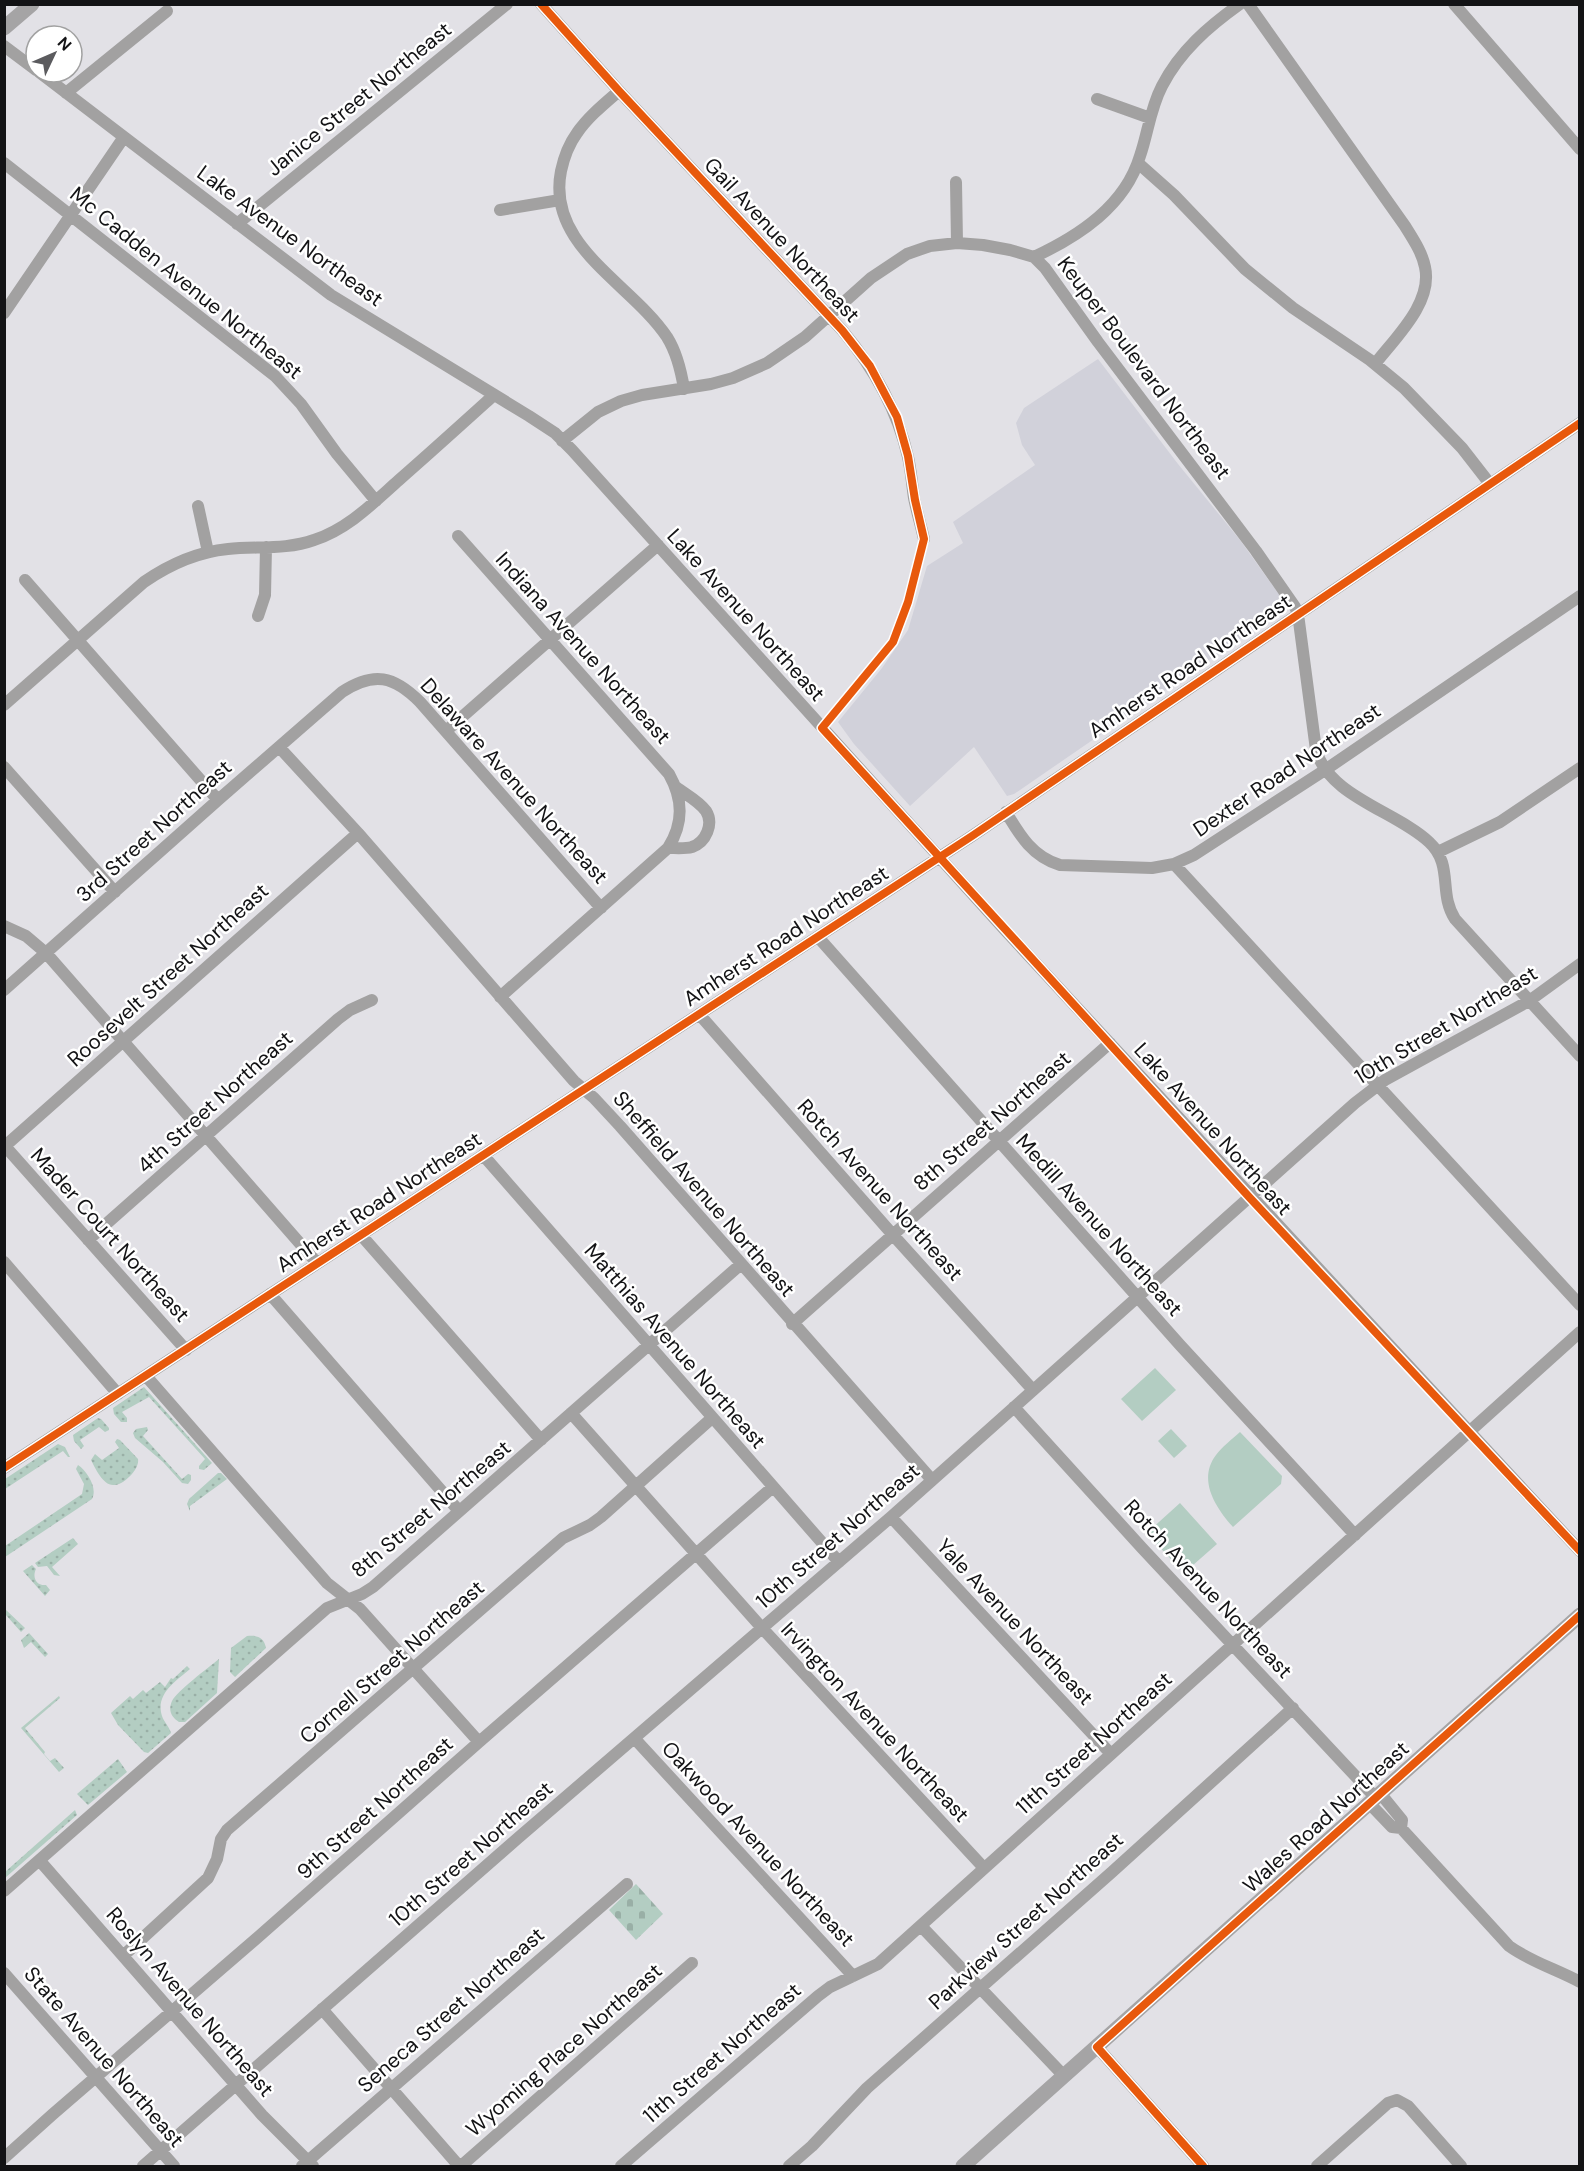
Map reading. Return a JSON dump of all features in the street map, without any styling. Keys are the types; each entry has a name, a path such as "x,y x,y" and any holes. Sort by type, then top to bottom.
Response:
{"main road":[{"path":"4,28 32,4"},
{"name":"Wales Road Northeast","path":"963,2166 1580,1614"}],"street":[{"name":"Janice Street Northeast","path":"237,224 507,4"},
{"name":"Gail Avenue Northeast","path":"541,4 829,316 870,366 897,417 908,456 924,539"},
{"path":"1034,257 1073,236 1104,212 1122,192 1138,163 1161,88 1180,57 1207,29 1240,4"},
{"path":"1248,4 1405,226 1420,252 1426,274 1422,297 1375,364"},
{"path":"1454,4 1580,149"},
{"path":"66,93 167,10"},
{"name":"Lake Avenue Northeast","path":"4,46 24,61"},
{"name":"Lake Avenue Northeast","path":"54,84 339,301 555,433 1250,1198 1580,1551"},
{"path":"619,91 586,121 572,139 561,169 560,200 567,224 580,244 666,336 679,363 684,389"},
{"path":"1097,99 1150,118"},
{"path":"4,313 124,137"},
{"name":"Mc Cadden Avenue Northeast","path":"4,163 275,376 301,404 337,454 376,501"},
{"path":"1138,163 1174,195 1245,269 1293,308 1375,364 1426,409 1462,448 1490,484"},
{"path":"956,182 957,243"},
{"path":"500,210 560,200"},
{"name":"Keuper Boulevard Northeast","path":"562,441 579,426 610,406 642,395 711,384 751,371 780,354 829,316 871,278 901,257 930,246 957,243 983,245 1034,257 1045,268 1252,546 1290,598 1298,614"},
{"path":"4,705 157,573 184,559 208,552 297,545 326,536 348,524 494,395"},
{"name":"Amherst Road Northeast","path":"4,1468 939,857 1580,423"},
{"path":"198,506 208,552"},
{"name":"Indiana Avenue Northeast","path":"458,536 669,774 676,787 681,814 668,848 688,847 698,843 706,835 709,824 708,814 704,809 676,787"},
{"path":"446,731 657,545"},
{"path":"258,616 265,595 266,547"},
{"path":"25,580 218,800"},
{"name":"Dexter Road Northeast","path":"1006,812 1022,839 1048,861 1074,867 1152,868 1174,864 1206,848 1325,770 1580,596"},
{"path":"1298,614 1316,750 1325,770 1341,785 1424,839 1438,852 1444,867 1446,903 1450,911 1580,1056"},
{"name":"Delaware Avenue Northeast","path":"331,702 342,692 362,681 377,678 391,680 408,689 601,908"},
{"name":"3rd Street Northeast","path":"4,990 331,702"},
{"name":"Sheffield Avenue Northeast","path":"279,747 358,833 583,1090 614,1119 740,1265 932,1480"},
{"path":"4,767 115,892"},
{"path":"1438,852 1500,822 1580,768"},
{"name":"Roosevelt Street Northeast","path":"5,1145 358,833"},
{"path":"500,997 668,848"},
{"path":"1174,864 1580,1305"},
{"path":"4,927 26,936 46,953 317,1263"},
{"name":"Medill Avenue Northeast","path":"818,937 1233,1404 1355,1534"},
{"name":"10th Street Northeast","path":"143,2166 518,1838 891,1517 1377,1086 1529,1001 1580,964"},
{"name":"4th Street Northeast","path":"88,1240 338,1019 350,1010 372,1000"},
{"name":"Rotch Avenue Northeast","path":"699,1014 892,1234 1033,1390"},
{"name":"8th Street Northeast","path":"792,1324 1110,1043"},
{"name":"Mader Court Northeast","path":"5,1145 186,1350"},
{"name":"Matthias Avenue Northeast","path":"483,1155 839,1562"},
{"path":"361,1235 541,1440"},
{"path":"4,1262 118,1394"},
{"name":"8th Street Northeast","path":"4,1891 327,1608 373,1587 740,1265"},
{"path":"270,1294 459,1511"},
{"name":"11th Street Northeast","path":"621,2166 818,1996 830,1987 878,1964 1580,1332"},
{"path":"146,1376 327,1583 360,1609 479,1742"},
{"name":"Rotch Avenue Northeast","path":"1014,1407 1134,1540 1375,1798 1392,1827 1401,1828 1509,1946 1526,1958 1580,1982"},
{"name":"Irvington Avenue Northeast","path":"571,1413 762,1628 984,1868"},
{"name":"Cornell Street Northeast","path":"123,1956 208,1878 217,1859 221,1839 227,1830 563,1538 590,1525 712,1418"},
{"name":"9th Street Northeast","path":"4,2158 773,1487"},
{"name":"Yale Avenue Northeast","path":"891,1517 1111,1754"},
{"name":"Parkview Street Northeast","path":"789,2166 812,2146 867,2088 1112,1872 1293,1708"},
{"name":"Oakwood Avenue Northeast","path":"634,1739 853,1976"},
{"name":"Roslyn Avenue Northeast","path":"40,1861 173,2011 235,2085 308,2165"},
{"name":"Seneca Street Northeast","path":"308,2165 391,2088 627,1884"},
{"path":"921,1926 1064,2076"},
{"name":"Wyoming Place Northeast","path":"460,2166 692,1963"},
{"name":"State Avenue Northeast","path":"4,1973 174,2166"},
{"path":"321,2009 460,2166"},
{"path":"1097,2047 1200,2166"},
{"path":"1317,2166 1388,2103 1397,2100 1408,2106 1461,2166"}],"shaded area":[{"path":"1098,359 1178,464 1240,540 1283,600 1282,610 1014,794 1007,796 974,747 910,806 854,744 838,722 882,668 908,630 927,566 963,543 953,522 1035,465 1022,445 1016,423 1024,408"}],"green space":[{"path":"1155,1368 1176,1390 1142,1421 1121,1399"},
{"path":"144,1387 212,1463 204,1470 199,1469 199,1466 205,1459 149,1397 122,1412 127,1422 121,1422 114,1414 113,1408"},
{"path":"98,1418 109,1430 105,1432 99,1427 80,1440 84,1446 81,1449 74,1441 73,1435"},
{"path":"147,1427 148,1430 143,1436 182,1479 188,1474 191,1475 188,1484 182,1483 163,1462 135,1438 133,1433 136,1429"},
{"path":"1171,1429 1187,1446 1174,1458 1158,1441"},
{"path":"1240,1432 1282,1476 1281,1484 1233,1527 1215,1502 1208,1474 1216,1455"},
{"path":"117,1439 138,1459 138,1463 134,1472 126,1480 113,1485 103,1479 91,1460 95,1454 102,1460 119,1448 115,1442"},
{"path":"58,1444 65,1447 70,1457 63,1451 5,1489 5,1479"},
{"path":"78,1465 91,1480 94,1490 92,1499 5,1557 5,1546 82,1494 84,1484 76,1469"},
{"path":"218,1473 227,1479 190,1506 190,1511 187,1504 189,1499"},
{"path":"1180,1503 1217,1544 1184,1573 1148,1535 1149,1531"},
{"path":"73,1538 78,1544 52,1567 60,1576 54,1575 47,1566 38,1567 35,1563"},
{"path":"32,1565 36,1569 34,1575 36,1580 50,1590 45,1596 23,1571"},
{"path":"5,1609 25,1628 21,1632 5,1614"},
{"path":"29,1633 48,1654 45,1657 31,1642 24,1648 21,1640"},
{"path":"247,1636 254,1636 264,1641 266,1648 235,1677 230,1672 231,1648"},
{"path":"219,1659 217,1693 185,1722 179,1722 171,1713 172,1701 186,1686"},
{"path":"187,1666 190,1669 173,1683 161,1701 162,1716 171,1733 148,1753 144,1752 118,1725 111,1713 130,1696 133,1699 143,1690 146,1693 160,1682 165,1687 171,1678 173,1679"},
{"path":"59,1696 60,1698 25,1728 50,1761 55,1758 64,1768 59,1772 21,1728"},
{"path":"118,1759 127,1772 88,1805 77,1794"},
{"path":"75,1810 77,1815 5,1878 5,1872"},
{"path":"636,1884 663,1914 636,1940 609,1910"}],"cycle path":[{"path":"541,4 842,330 870,366 897,417 908,456 924,539 908,602 893,642 822,728 1250,1198 1580,1551"},
{"path":"4,1468 972,836 1580,423"},
{"path":"1203,2166 1097,2047 1580,1615"}]}
